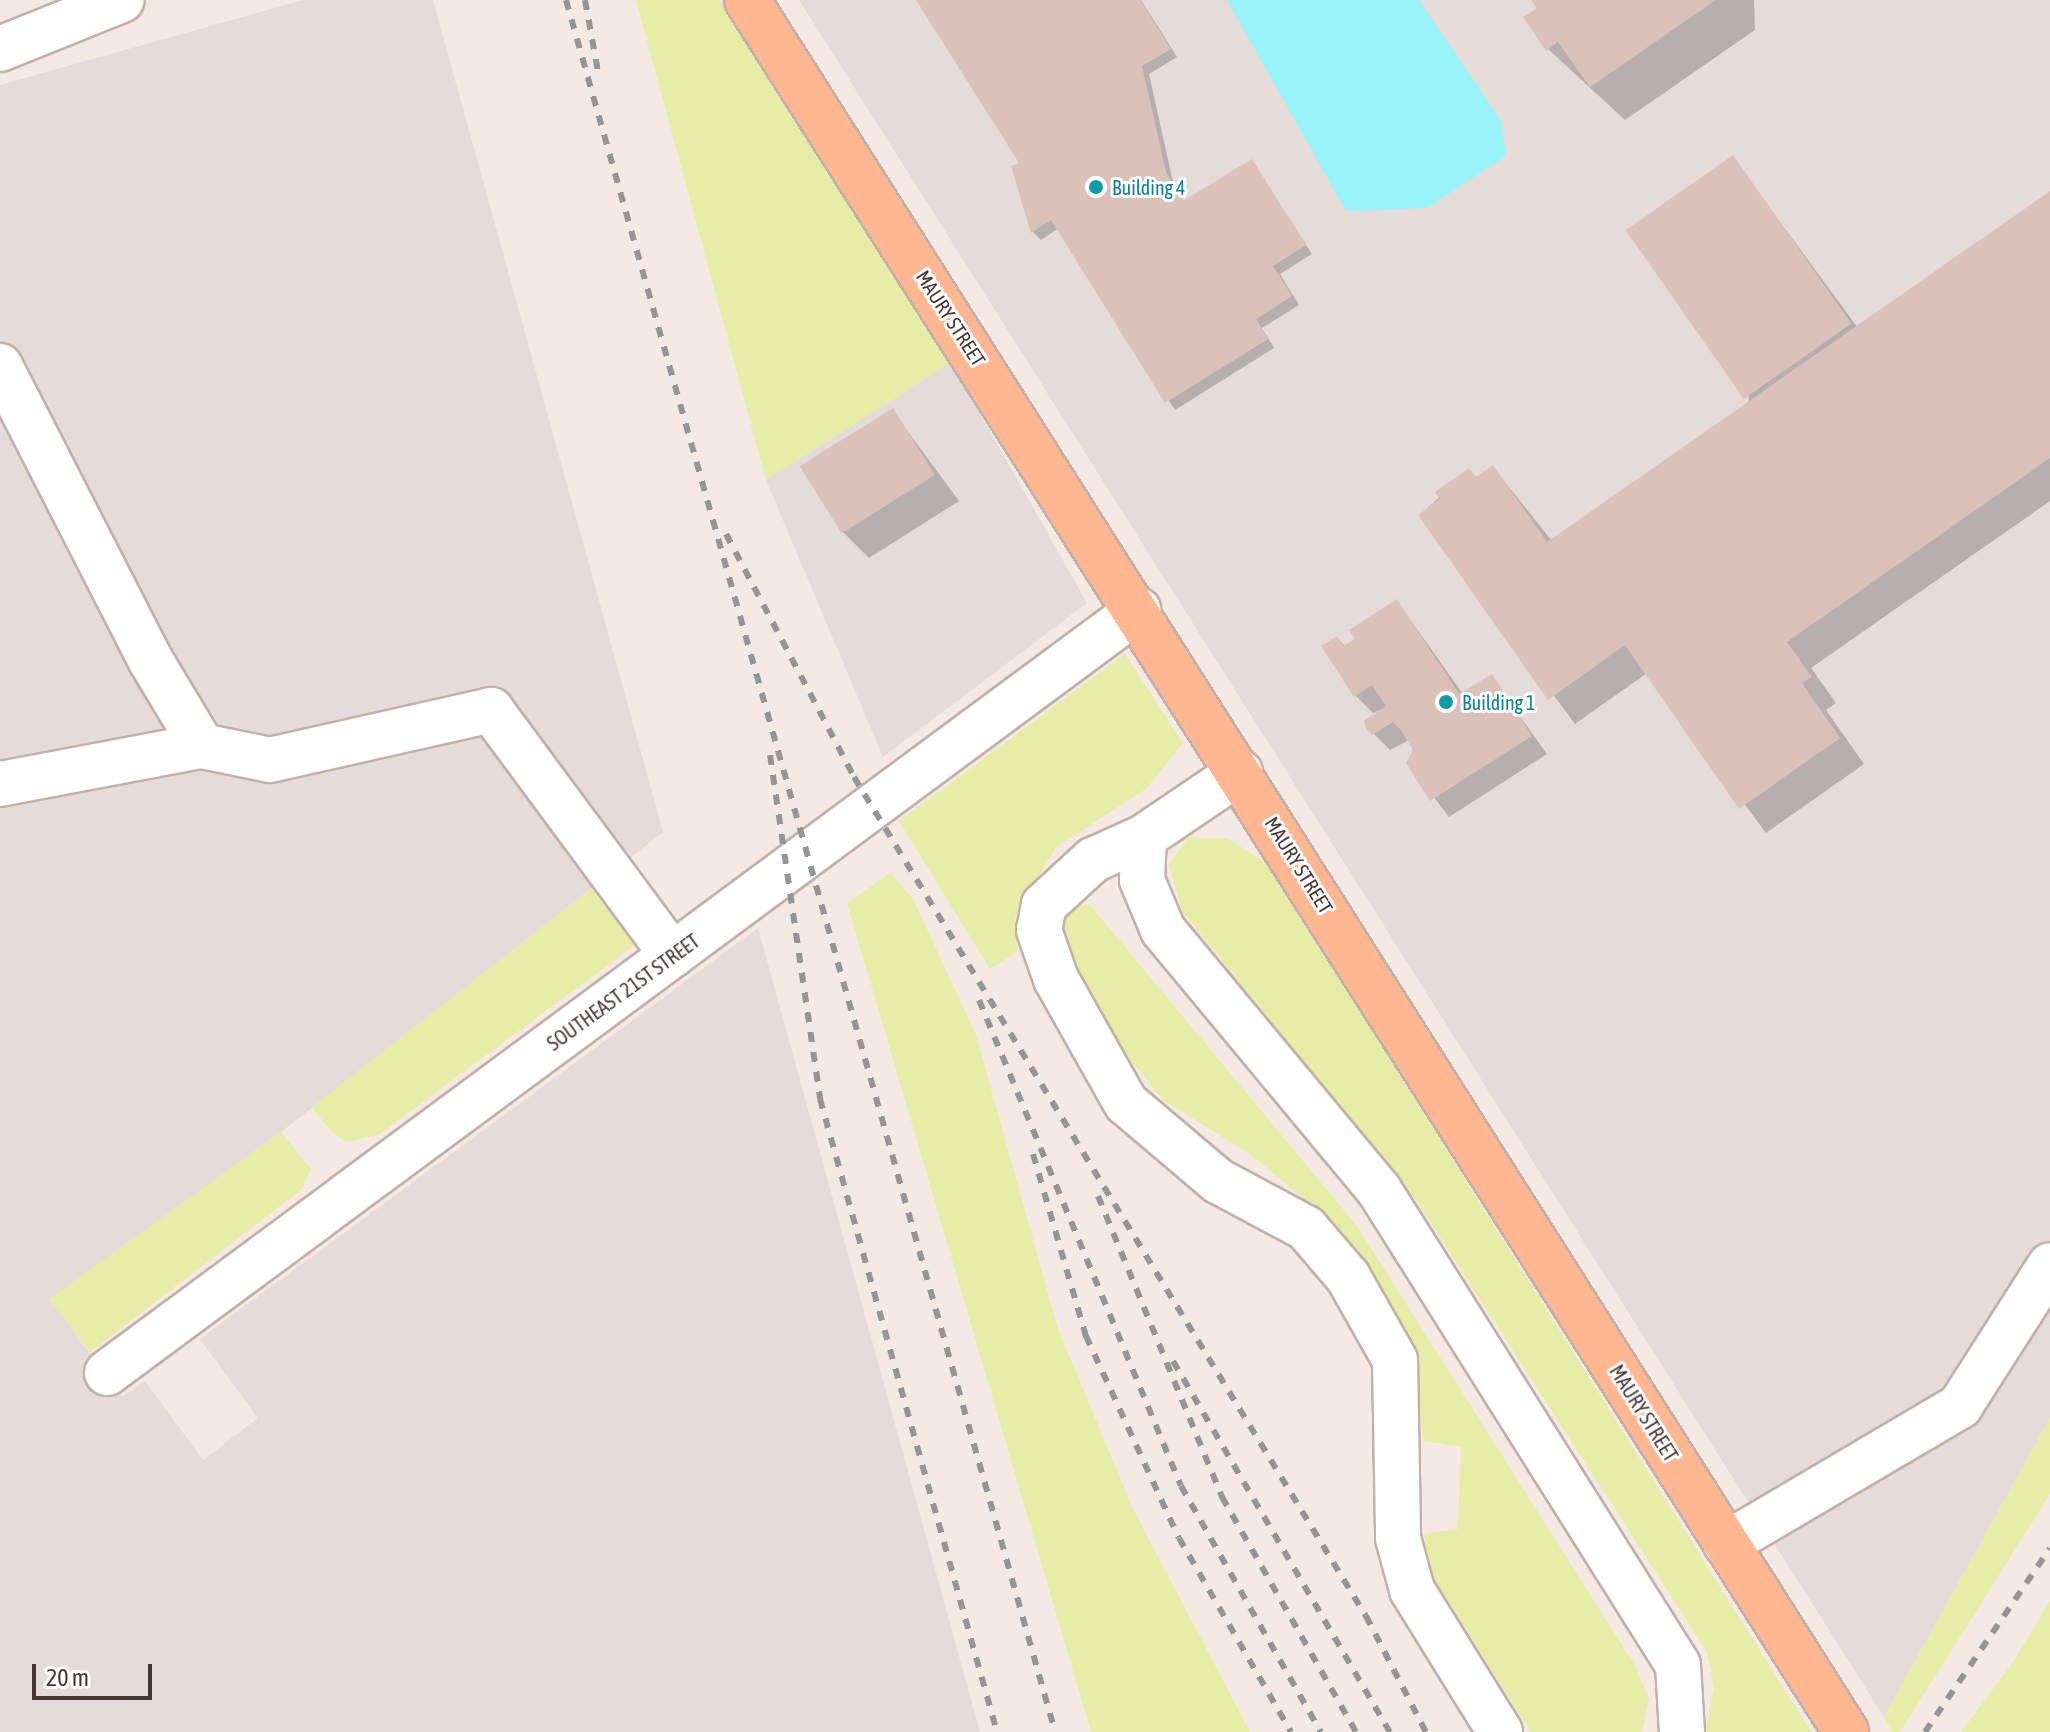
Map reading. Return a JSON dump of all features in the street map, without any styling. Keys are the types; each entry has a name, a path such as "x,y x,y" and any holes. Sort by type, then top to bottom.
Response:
{"main road":[{"name":"MAURY STREET","path":"747,0 1138,610 1846,1732"}],"street":[{"path":"0,49 122,0"},
{"path":"0,366 202,746"},
{"name":"SOUTHEAST 21ST STREET","path":"107,1373 1138,610"},
{"path":"0,784 202,746 270,760 491,710 672,955"},
{"path":"1240,772 1144,837 1093,860 1044,905 1039,930 1056,979 1126,1103 1218,1181 1306,1228 1348,1277 1395,1360 1398,1538 1412,1590 1500,1732"},
{"path":"1144,837 1142,880 1163,930 1379,1190 1678,1665 1682,1732"},
{"path":"1726,1544 1960,1406 2050,1265"}],"shaded area":[{"path":"303,0 433,0 663,832 281,1132 50,1299 122,1397 145,1381 203,1460 258,1418 200,1339 758,928 980,1732 0,1732 0,85"},
{"path":"799,0 2050,0 2050,1418 1884,1717"},
{"path":"951,362 1087,603 883,757 766,480"}],"green space":[{"path":"636,0 719,0 951,362 766,480"},
{"path":"1125,654 1183,743 1146,789 1056,847 1015,917 1017,952 990,969 899,821"},
{"path":"1188,837 1228,839 1267,863 1811,1732 1705,1732 1714,1688 1707,1652 1416,1200 1182,911 1169,865"},
{"path":"890,873 913,899 976,1035 1058,1329 1133,1509 1250,1732 1091,1732 847,903"},
{"path":"591,889 635,945 378,1135 345,1142 329,1129 312,1107"},
{"path":"1089,904 1357,1226 1634,1664 1649,1699 1642,1732 1531,1732 1429,1571 1424,1534 1458,1529 1461,1447 1424,1441 1414,1383 1377,1290 1334,1224 1250,1154 1163,1100 1103,1027 1060,933 1069,910"},
{"path":"281,1132 311,1169 301,1190 90,1352 49,1299"},
{"path":"2050,1418 2050,1494 1900,1732 1892,1732 1884,1717"},
{"path":"2050,1601 2050,1732 1961,1732 2011,1665"}],"water":[{"path":"1227,0 1419,0 1501,121 1506,156 1427,208 1346,211"}],"building":[{"name":"Building 4","path":"916,0 1140,0 1171,49 1142,66 1166,172 1183,201 1252,159 1306,245 1273,266 1292,296 1256,319 1268,339 1165,403 1051,220 1031,233 1011,166 1019,163"},
{"path":"1531,0 1716,0 1590,87 1558,42 1546,51 1523,17 1537,8"},
{"path":"1733,155 1851,324 1744,399 1626,230"},
{"path":"2050,191 2050,458 1787,642 1812,677 1802,683 1840,738 1739,809 1625,645 1548,700 1418,515 1440,499 1435,492 1469,468 1476,477 1493,465 1547,542"},
{"path":"893,408 935,475 842,533 800,466"},
{"name":"Building 1","path":"1397,599 1459,694 1492,674 1532,736 1430,801 1406,763 1413,750 1401,730 1393,722 1372,735 1366,729 1364,721 1386,706 1372,685 1354,697 1321,646 1337,636 1344,646 1355,639 1349,630"}],"railway":[{"path":"566,0 1055,1732"},
{"path":"585,0 599,77"},
{"path":"726,534 854,777 1366,1616 1426,1732"},
{"path":"770,755 820,1099 997,1732"},
{"path":"979,1000 1181,1486 1321,1732"},
{"path":"1033,1154 1086,1336 1179,1538 1291,1732"},
{"path":"1098,1196 1222,1497 1356,1732"},
{"path":"1173,1361 1390,1732"},
{"path":"1925,1732 2050,1548"}],"place":[{"name":"Building 4","path":"1096,187"},
{"name":"Building 1","path":"1446,702"}]}
